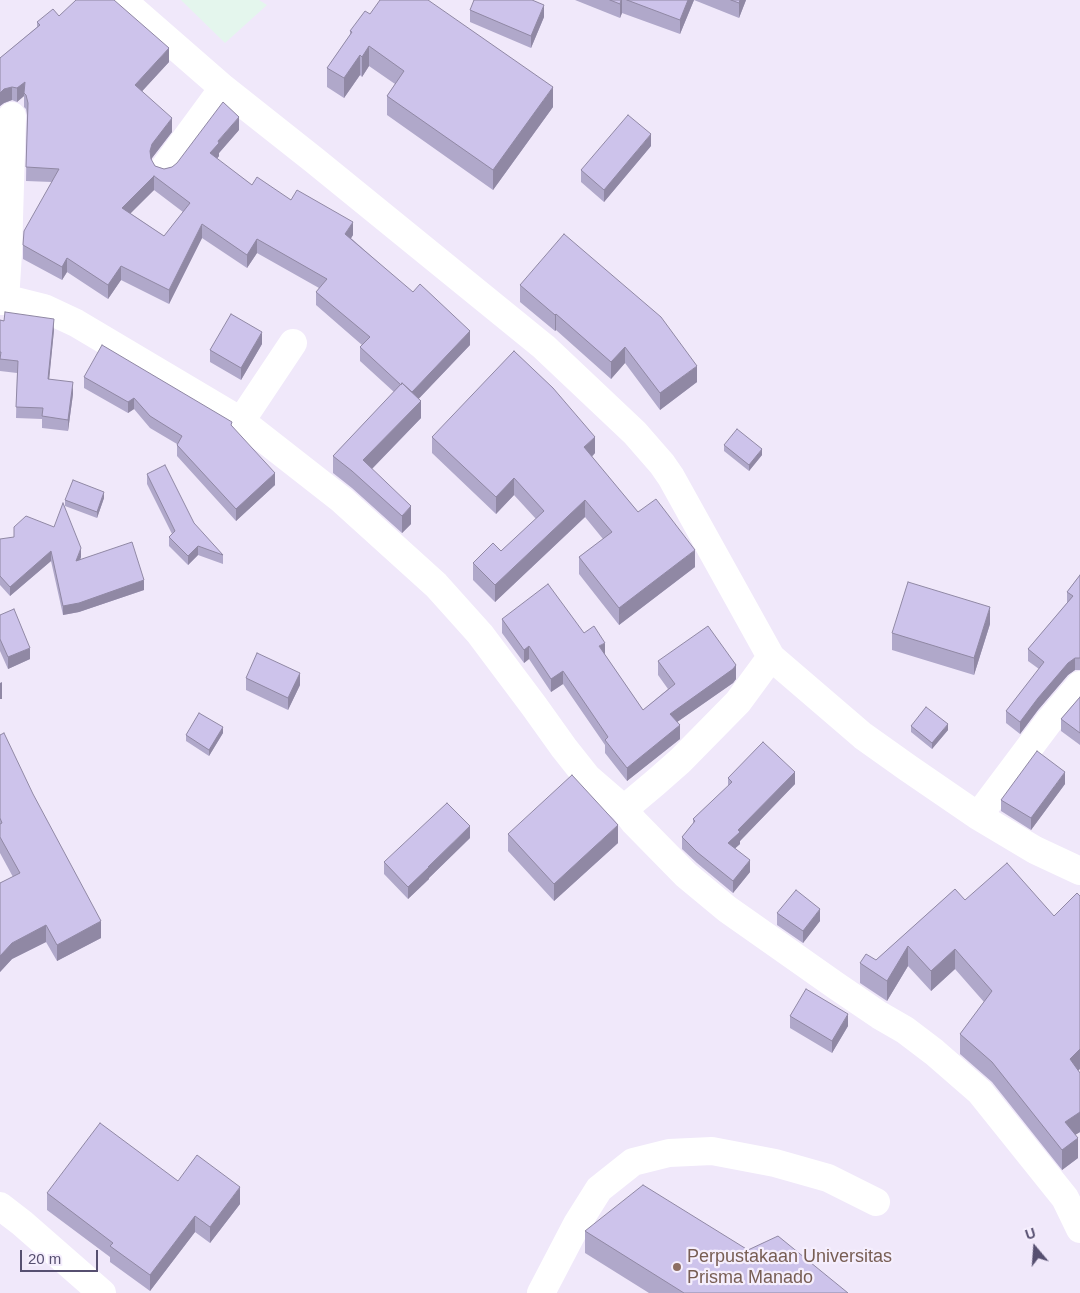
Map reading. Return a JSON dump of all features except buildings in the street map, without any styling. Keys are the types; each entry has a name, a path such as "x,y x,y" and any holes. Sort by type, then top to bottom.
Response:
{"street":[{"path":"126,4 223,88 544,347 635,433 671,477 772,657 863,736 978,816 1035,850 1080,871"},
{"path":"165,167 223,88"},
{"path":"12,116 8,253 2,301 16,301 44,308 76,323 240,421 342,500 436,585 480,634 587,777 624,809 634,822 686,875 727,909 879,1015 905,1030 934,1052 980,1092 1065,1198 1080,1229"},
{"path":"240,421 293,343"},
{"path":"624,809 680,761 738,702 772,657"},
{"path":"978,816 1050,720 1080,685"},
{"path":"541,1293 577,1224 599,1189 633,1162 669,1153 712,1150 775,1163 828,1178 876,1202"},
{"path":"0,1206 102,1293"}],"shaded area":[{"path":"181,0 259,0 267,5 225,43"}],"place":[{"name":"Perpustakaan Universitas Prisma Manado","path":"677,1267"}]}
